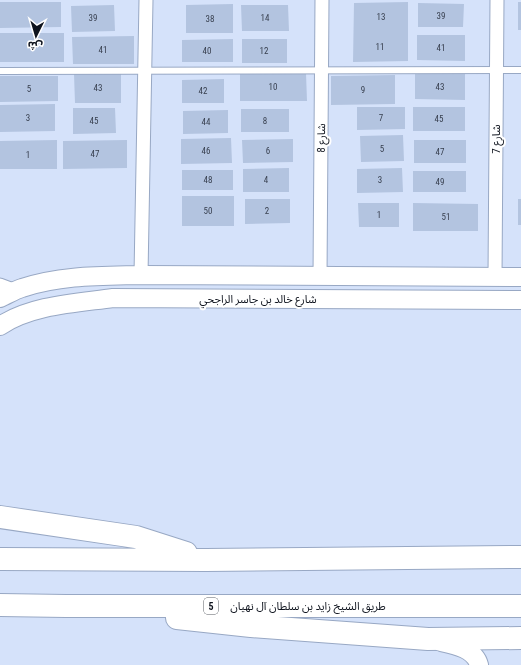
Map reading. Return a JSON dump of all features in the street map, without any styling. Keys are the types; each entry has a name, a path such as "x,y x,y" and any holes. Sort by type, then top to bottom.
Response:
{"highway":[{"path":"0,517 136,537 206,560"},
{"path":"0,559 206,560 521,557"},
{"name":"طريق الشيخ زايد بن سلطان آل نهيان","path":"0,605 521,606"},
{"path":"66,606 251,626 428,639 521,638"}],"street":[{"path":"141,275 146,0"},
{"name":"شارع 8","path":"320,277 322,0"},
{"name":"شارع 7","path":"495,277 497,0"},
{"name":"شارع خالد بن جاسر الراجحي","path":"5,291 63,278 141,275 521,277"},
{"name":"شارع خالد بن جاسر الراجحي","path":"0,326 10,319 55,305 113,298 521,300"},
{"path":"428,639 453,645 469,651 475,656 479,665"}],"lane":[{"path":"0,71 521,70"}],"building":[{"path":"0,2 61,2 61,27 0,28"},
{"path":"408,2 408,61 353,62 354,3"},
{"path":"518,2 521,2 521,30 518,30"},
{"path":"418,3 464,4 463,27 418,27"},
{"path":"233,4 233,33 186,33 186,5"},
{"path":"114,5 115,31 72,32 71,6"},
{"path":"241,5 288,5 289,31 242,31"},
{"path":"0,33 64,33 64,62 0,62"},
{"path":"417,35 465,35 465,61 417,60"},
{"path":"134,36 134,64 73,64 72,37"},
{"path":"233,39 233,62 182,62 182,40"},
{"path":"242,39 287,39 287,63 242,63"},
{"path":"121,73 121,103 75,103 74,74"},
{"path":"240,73 306,73 307,101 240,101"},
{"path":"415,74 465,74 465,100 415,99"},
{"path":"395,75 395,104 331,105 331,76"},
{"path":"0,76 58,76 58,101 0,102"},
{"path":"224,79 224,103 182,103 182,80"},
{"path":"55,104 55,131 0,132 0,105"},
{"path":"357,107 405,107 405,129 357,130"},
{"path":"413,107 465,107 465,131 413,131"},
{"path":"73,108 115,108 116,133 73,134"},
{"path":"241,109 289,109 289,132 241,132"},
{"path":"228,110 228,133 183,134 183,111"},
{"path":"403,135 404,161 361,162 360,136"},
{"path":"231,138 232,163 181,164 181,139"},
{"path":"293,139 293,162 243,163 242,140"},
{"path":"57,140 57,169 0,169 0,141"},
{"path":"127,140 127,168 63,169 63,141"},
{"path":"414,140 466,140 466,163 414,163"},
{"path":"289,168 289,192 243,192 243,169"},
{"path":"402,168 403,192 357,193 357,169"},
{"path":"182,170 233,170 233,190 182,190"},
{"path":"413,171 466,171 466,192 413,192"},
{"path":"182,196 234,196 234,226 182,226"},
{"path":"245,199 290,199 290,223 245,224"},
{"path":"518,199 521,199 521,225 518,225"},
{"path":"358,203 399,203 399,227 359,227"},
{"path":"413,203 478,204 478,231 413,231"}]}
